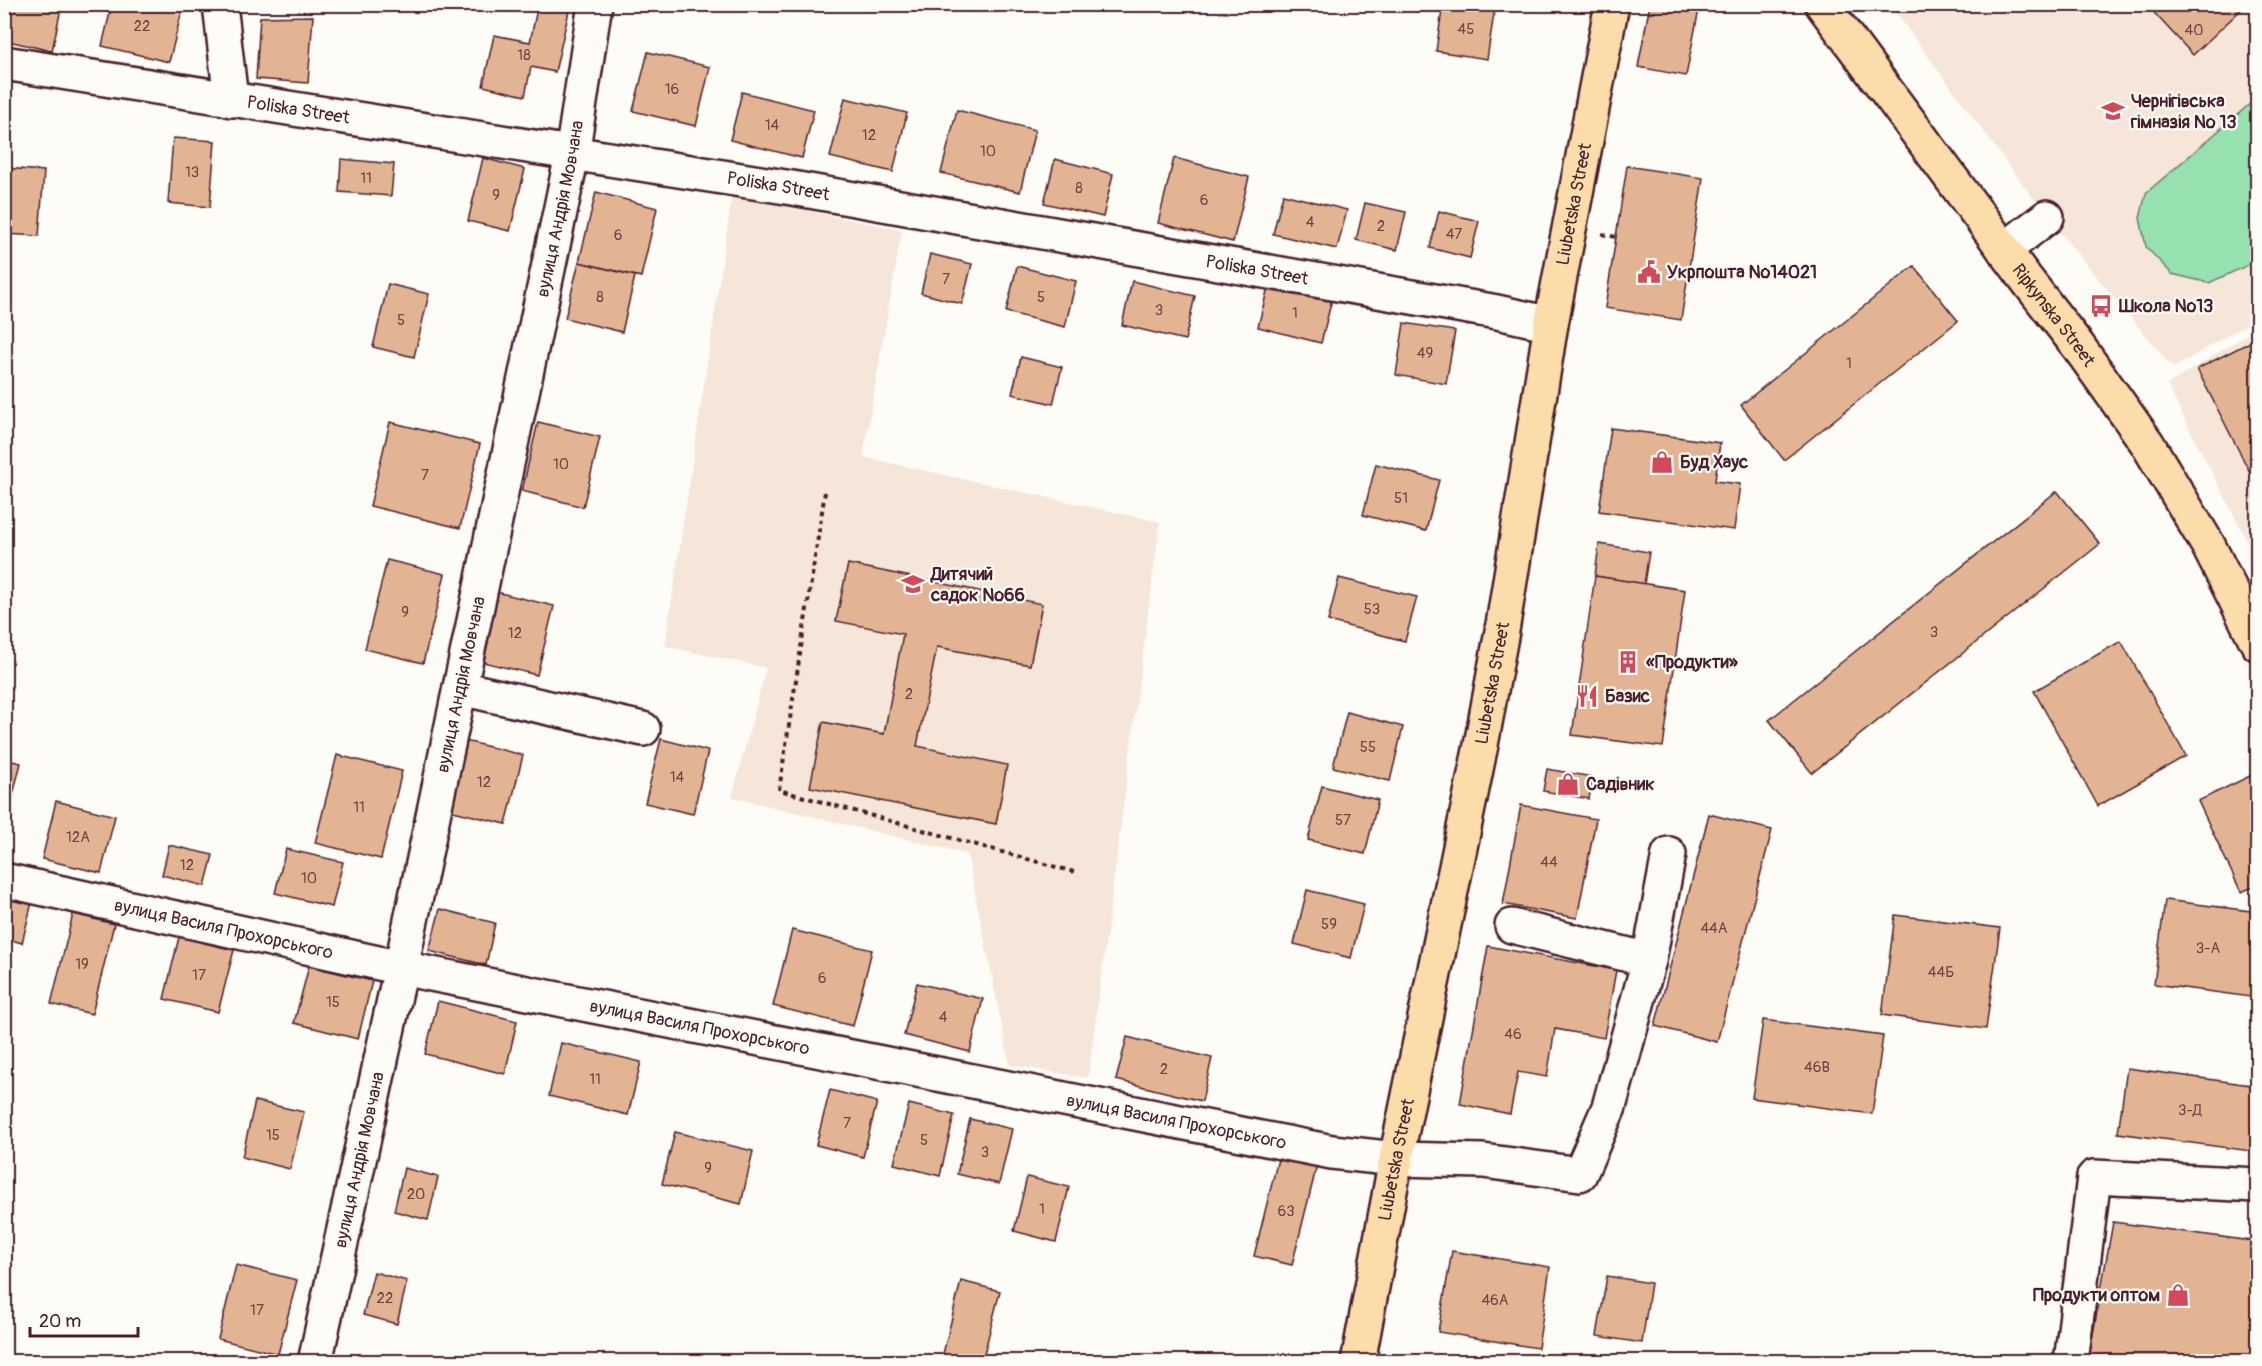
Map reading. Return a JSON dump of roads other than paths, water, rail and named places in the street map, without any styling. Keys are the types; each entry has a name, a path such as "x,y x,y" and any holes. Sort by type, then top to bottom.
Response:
{"main road":[{"name":"Liubetska Street","path":"1358,1362 1396,1159 1491,688 1551,324 1612,4"},
{"name":"Ripkynska Street","path":"1822,4 2078,346 2147,443 2208,545 2258,644"}],"street":[{"path":"220,4 231,100"},
{"name":"вулиця Андрія Мовчана","path":"315,1362 401,968 572,155 594,4"},
{"name":"Poliska Street","path":"4,63 572,155 792,188 1497,312 1551,324"},
{"path":"2004,250 2047,217"},
{"path":"460,688 644,729"},
{"path":"1512,926 1649,960 1669,854"},
{"name":"вулиця Василя Прохорського","path":"4,880 401,968 1320,1150 1396,1159 1483,1161 1580,1174 1609,1107 1649,960"},
{"path":"2071,1362 2094,1177 2258,1185"}],"place":[{"name":"Чернігівська гімназія № 13","path":"2113,111"},
{"name":"Укрпошта №14021","path":"1649,272"},
{"name":"Школа №13","path":"2101,306"},
{"name":"Буд Хаус","path":"1662,462"},
{"name":"Дитячий садок №66","path":"913,584"},
{"name":"«Продукти»","path":"1628,662"},
{"name":"Базис","path":"1587,696"},
{"name":"Садівник","path":"1568,784"},
{"name":"Продукти оптом","path":"2178,1295"}]}
